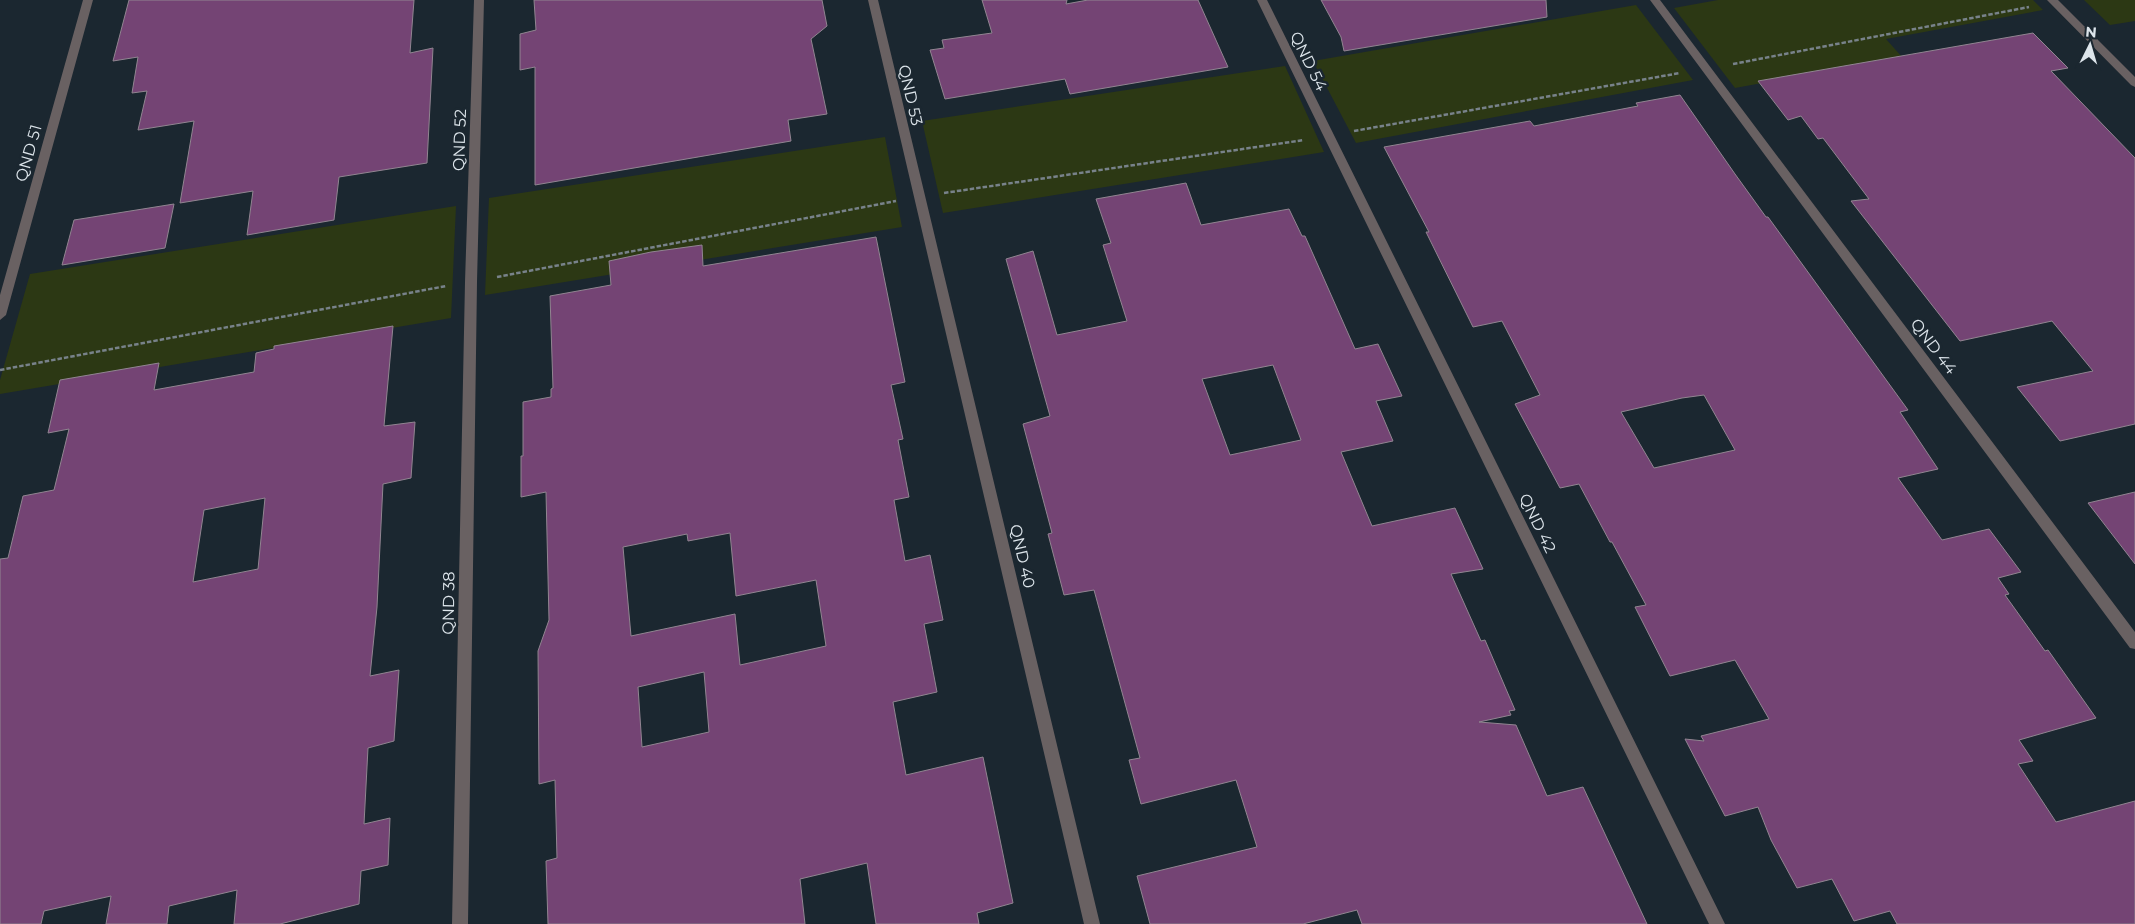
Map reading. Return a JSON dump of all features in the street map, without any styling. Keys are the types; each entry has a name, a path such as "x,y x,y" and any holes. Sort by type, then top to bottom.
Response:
{"street":[{"name":"QND 51","path":"0,315 88,0"},
{"name":"QND 52","path":"471,282 479,0"},
{"name":"QND 53","path":"873,0 919,197"},
{"name":"QND 54","path":"1262,0 1329,136"},
{"name":"QND 44","path":"1655,0 2135,643"},
{"path":"2053,1 2135,83"},
{"name":"QND 42","path":"1329,136 1717,924"},
{"name":"QND 40","path":"919,197 1092,924"},
{"name":"QND 38","path":"460,924 471,282"}],"path":[{"path":"0,370 919,197 1329,136 1706,69 2053,1"}],"green space":[{"path":"1718,0 2033,0 2043,10 1886,39 1902,57 1735,88 1674,8"},
{"path":"2084,0 2135,0 2135,21 2110,25"},
{"path":"1636,5 1693,80 1356,143 1313,61"},
{"path":"1285,66 1324,152 943,213 922,121"},
{"path":"885,137 902,227 485,295 489,198"},
{"path":"456,206 451,318 0,394 0,380 30,274"}],"building":[{"path":"129,0 414,0 410,53 433,48 427,163 339,177 334,220 247,235 253,191 180,203 194,121 138,130 147,91 132,93 138,57 113,61"},
{"path":"534,0 822,0 827,26 811,39 827,114 788,120 791,141 535,185 535,67 520,70 520,34 536,30"},
{"path":"982,0 1067,0 1066,4 1088,0 1198,0 1228,67 1070,94 1065,79 945,99 930,50 944,48 942,40 992,33"},
{"path":"1321,0 1546,0 1547,17 1344,51 1341,37"},
{"path":"2033,33 2068,68 2051,71 2135,158 2135,424 2060,441 2017,387 2093,371 2052,321 1960,341 1851,201 1869,199 1823,138 1818,139 1801,116 1788,120 1758,81"},
{"path":"1680,95 1766,217 1768,217 1908,410 1900,412 1938,469 1898,478 1942,540 1989,529 2021,572 1998,578 2009,594 2005,595 2045,651 2048,650 2096,718 2019,740 2033,761 2018,764 2056,822 2135,801 2135,924 1897,924 1890,911 1854,921 1832,879 1797,888 1771,840 1758,807 1725,816 1685,739 1704,741 1701,736 1769,719 1735,660 1670,676 1635,607 1646,605 1579,484 1560,488 1515,404 1540,395 1502,321 1473,327 1426,232 1429,232 1384,147 1530,121 1534,126 1638,106 1636,103","holes":["1704,395 1735,450 1654,468 1621,412"]},
{"path":"1186,183 1201,225 1289,209 1302,236 1305,236 1355,349 1378,344 1402,396 1376,401 1393,441 1341,452 1372,526 1455,508 1483,569 1451,574 1481,641 1485,640 1515,710 1509,711 1511,715 1479,722 1516,725 1547,796 1583,787 1647,924 1362,924 1357,910 1303,924 1150,924 1137,876 1257,847 1236,780 1141,804 1129,760 1140,758 1094,590 1064,595 1048,534 1052,533 1023,424 1050,416 1006,259 1033,251 1057,335 1127,321 1103,245 1111,243 1096,199","holes":["1273,365 1301,440 1230,455 1202,379"]},
{"path":"174,204 165,248 62,265 74,220"},
{"path":"876,237 905,382 891,385 903,439 898,440 909,497 894,500 905,561 930,555 943,620 924,624 937,692 893,702 906,775 983,757 1013,903 977,913 979,924 876,924 867,863 800,879 805,924 548,924 546,861 557,858 555,780 539,784 538,651 549,620 546,492 521,497 523,402 551,397 551,389 553,388 550,296 611,285 609,261 651,252 702,245 703,266","holes":["730,533 736,596 816,580 826,646 740,665 735,614 631,636 623,547 687,534 688,541","704,672 709,732 642,747 638,687"]},
{"path":"393,326 384,426 415,422 411,478 383,484 377,607 370,676 399,670 394,741 368,748 364,824 390,818 388,865 361,871 359,904 280,924 234,924 237,890 169,906 167,924 106,924 111,896 44,911 41,924 0,924 0,559 8,558 23,496 54,490 69,429 48,433 60,380 159,363 154,390 254,372 256,353 274,349 274,346","holes":["265,498 258,569 193,582 204,510"]},
{"path":"2135,492 2135,564 2088,503"}]}
